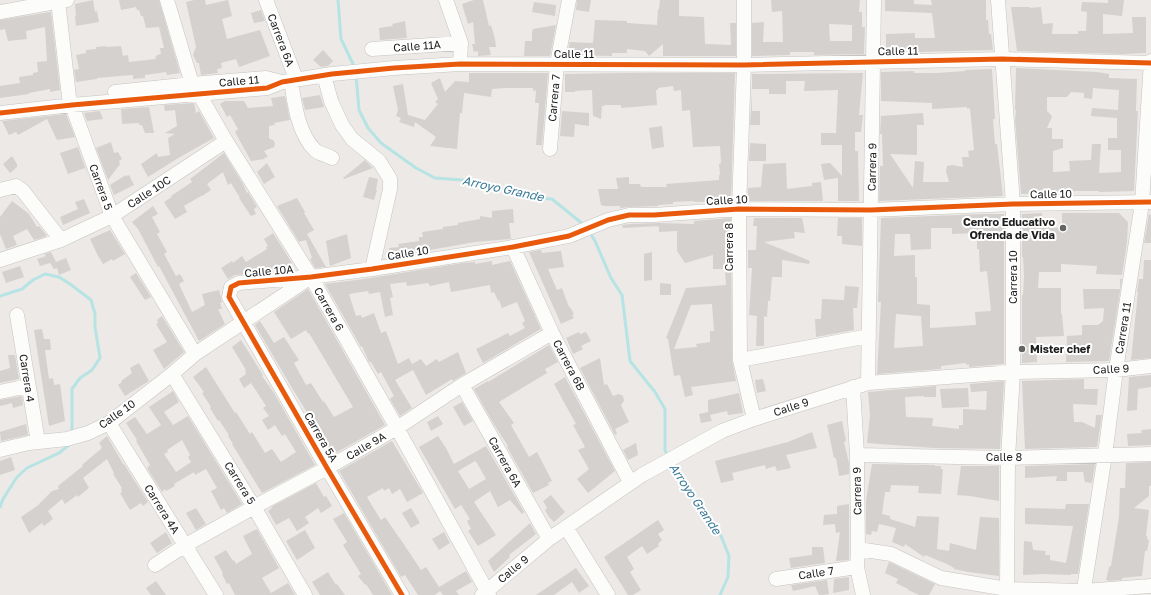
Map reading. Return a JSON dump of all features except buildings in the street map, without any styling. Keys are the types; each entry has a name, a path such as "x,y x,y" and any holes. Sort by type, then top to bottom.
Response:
{"street":[{"name":"Carrera 6","path":"167,0 196,89 226,141 311,277 397,428 486,594"},
{"name":"Carrera 6A","path":"266,0 290,81 303,134 316,151 332,158"},
{"path":"446,0 461,43 460,64"},
{"name":"Carrera 7","path":"550,149 557,64 569,0"},
{"name":"Carrera 8","path":"744,0 744,65 739,209 740,360 754,420"},
{"name":"Carrera 9","path":"868,382 874,0"},
{"name":"Carrera 10","path":"998,0 1013,204 1013,372 1008,458 1007,589"},
{"path":"0,12 63,1"},
{"name":"Carrera 5","path":"63,1 71,101 112,216 195,354"},
{"name":"Calle 11A","path":"372,49 461,43"},
{"name":"Calle 11","path":"0,104 71,101 196,89 266,78 290,81 328,74 460,64 744,65 1002,59 1151,62"},
{"name":"Carrera 11","path":"1083,593 1116,370 1147,202 1151,62"},
{"path":"328,74 331,101 342,125 352,139 379,160 390,179 390,189 372,269"},
{"name":"Calle 11","path":"0,113 71,101"},
{"name":"Calle 10C","path":"0,260 60,240 112,216 226,141"},
{"path":"0,190 16,186 23,190 60,240"},
{"name":"Calle 10","path":"0,450 29,443 67,439 88,433 109,423 172,374 195,354 311,277 513,247 569,236 608,220 629,215 654,215 739,209 871,210 1013,204 1147,202"},
{"name":"Carrera 6B","path":"513,247 552,333 636,478"},
{"name":"Calle 10A","path":"231,287 239,284 311,277"},
{"name":"Carrera 5A","path":"231,287 228,297 402,595"},
{"name":"Carrera 4","path":"17,315 38,442"},
{"name":"Calle 9A","path":"155,565 184,546 397,428 462,385 552,333"},
{"path":"740,360 869,336"},
{"name":"Calle 9","path":"486,594 549,539 636,478 722,431 754,420 868,382 1013,372 1116,370 1151,366"},
{"name":"Carrera 5","path":"172,374 254,507 305,595"},
{"name":"Carrera 6A","path":"462,385 549,539"},
{"path":"0,392 28,386"},
{"name":"Carrera 9","path":"853,387 857,455 857,567 863,595"},
{"name":"Carrera 4A","path":"109,423 184,546 216,595"},
{"name":"Calle 8","path":"857,455 1008,458 1151,454"},
{"path":"566,526 608,595"},
{"path":"858,549 891,554 940,578 992,591 1007,589 1083,593 1151,586"},
{"name":"Calle 7","path":"776,579 857,567"}],"waterway":[{"name":"Arroyo Grande","path":"338,0 341,39 355,68"},
{"name":"Arroyo Grande","path":"356,75 359,110 368,128 381,143 416,168 435,178 475,181 532,198 552,199 584,225"},
{"name":"Arroyo Grande","path":"590,233 611,278 622,295 630,361 655,392 665,409 665,450 668,457"},
{"path":"0,296 22,289 33,280 45,274 59,277 91,300 95,314 95,327 100,358 92,370 80,378 72,389 72,433"},
{"path":"0,507 3,499 17,477 27,468 59,453 70,444"},
{"name":"Arroyo Grande","path":"671,464 672,469 721,536 729,556 728,577 720,595"}],"cycle path":[{"path":"0,113 72,105 267,88 282,82 332,74 460,64 744,65 1002,59 1151,63"},
{"path":"402,595 229,297 231,287 239,283 311,277 372,269 513,247 569,236 608,220 629,215 654,215 739,209 871,210 1013,204 1151,202"}],"place":[{"name":"Centro Educativo Ofrenda de Vida","path":"1063,228"},
{"name":"Mister chef","path":"1022,349"}]}
